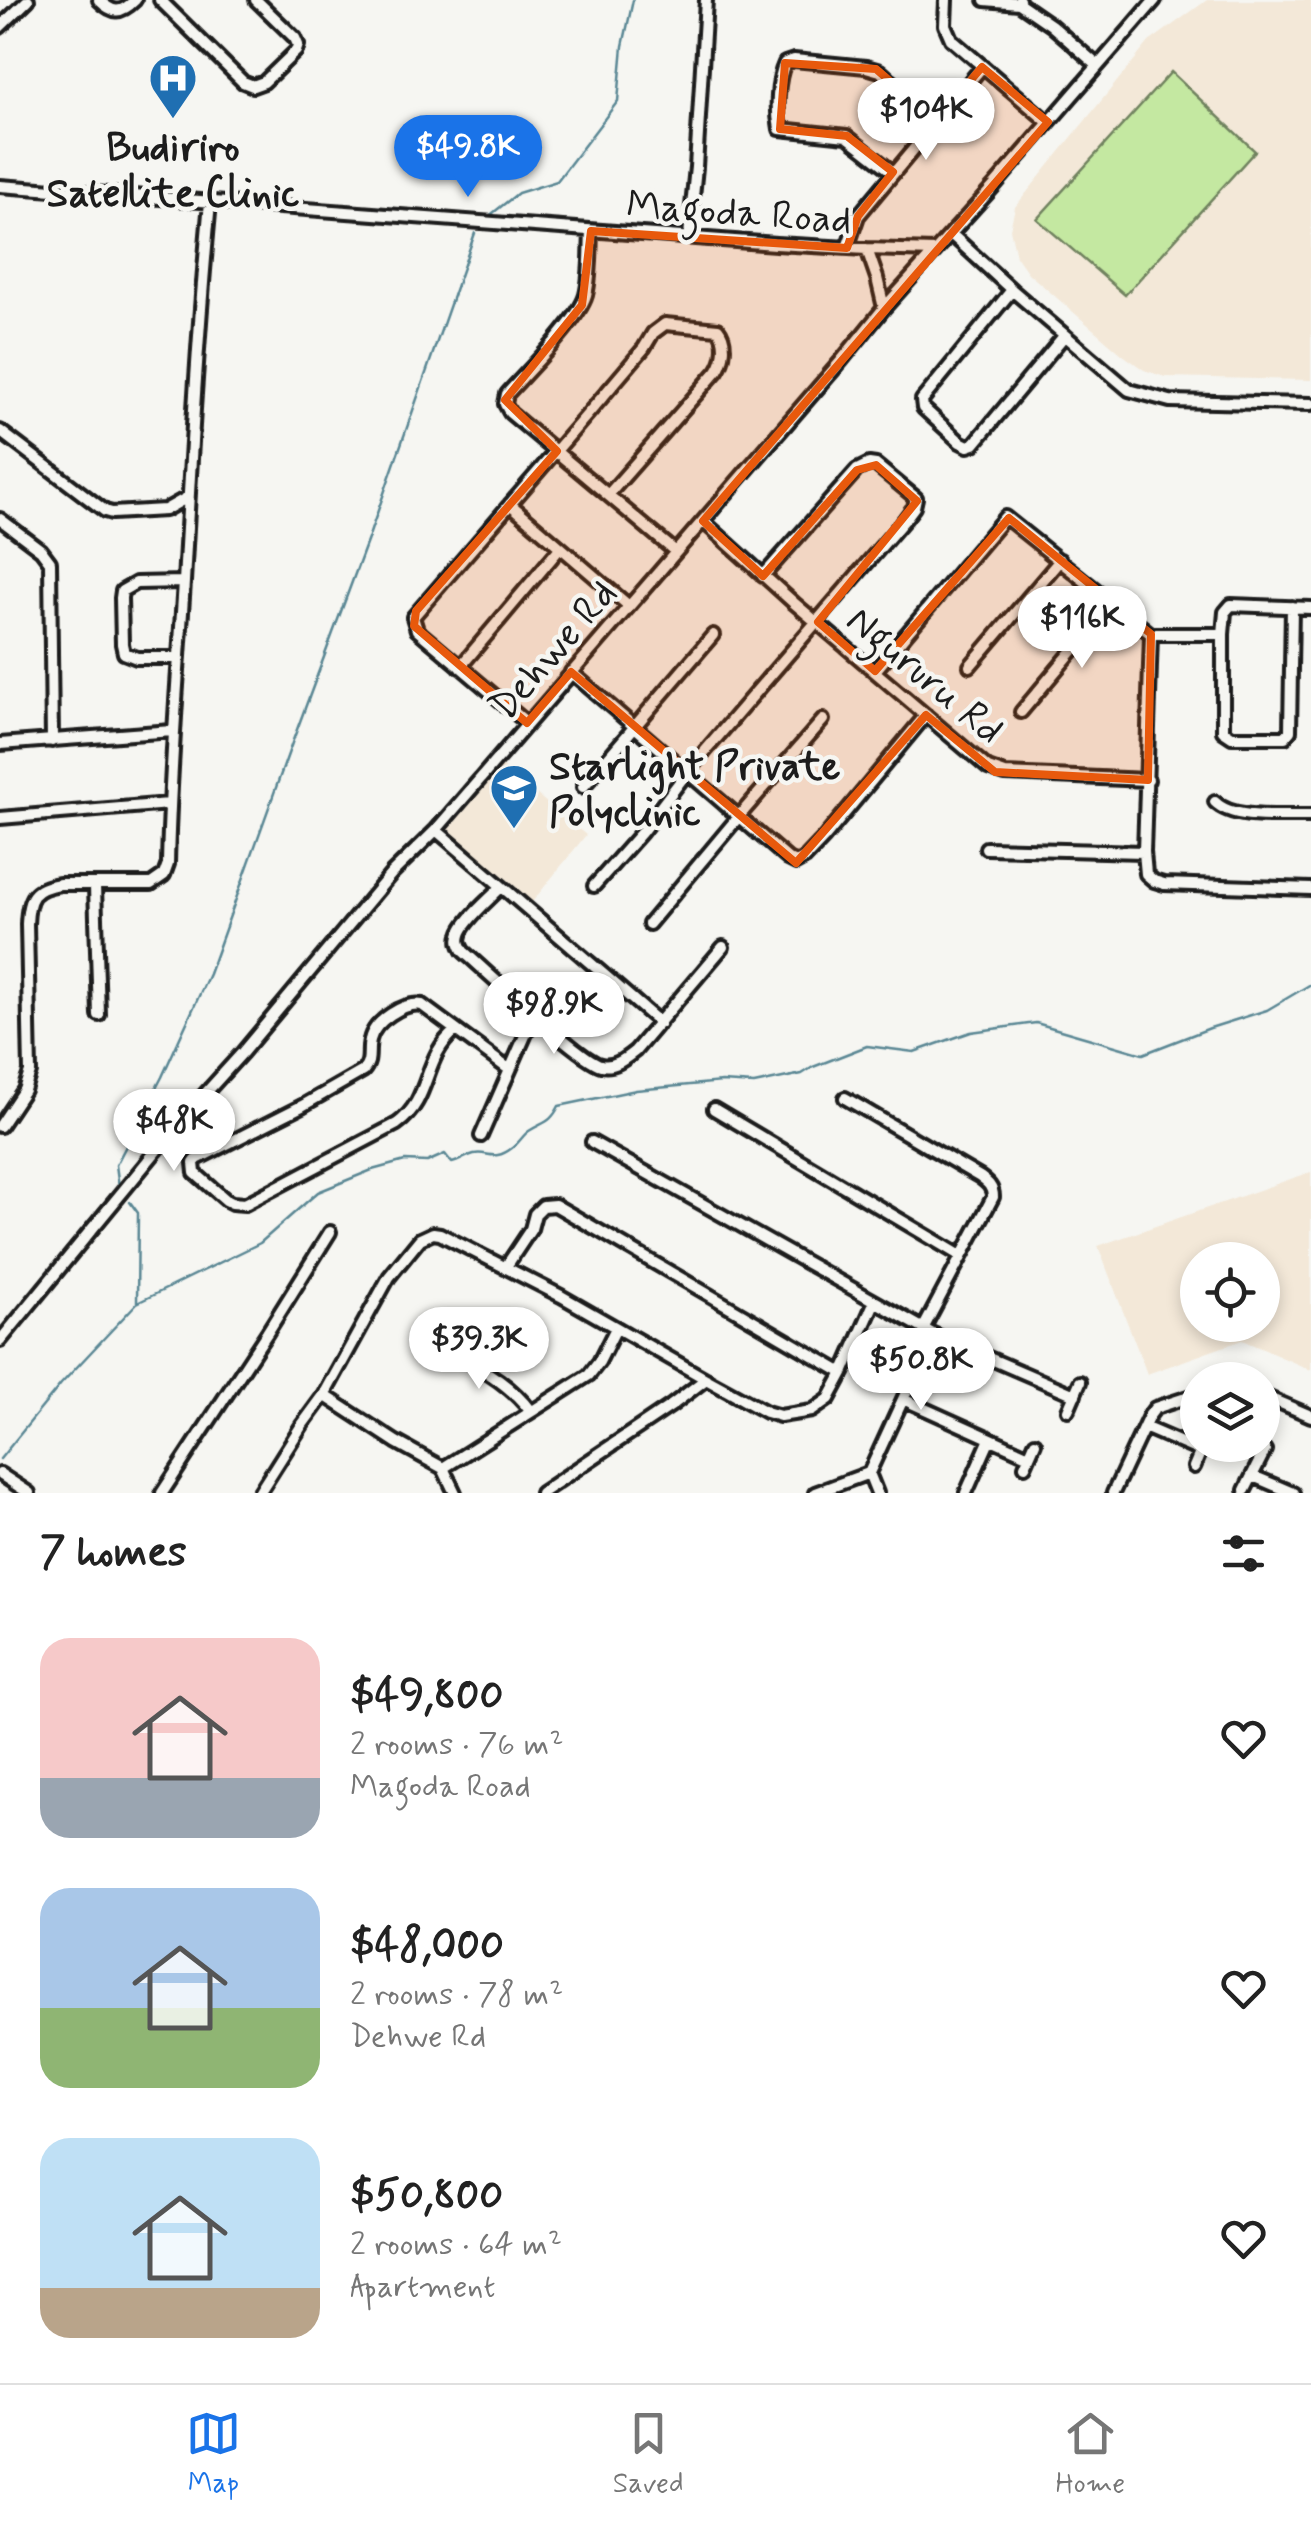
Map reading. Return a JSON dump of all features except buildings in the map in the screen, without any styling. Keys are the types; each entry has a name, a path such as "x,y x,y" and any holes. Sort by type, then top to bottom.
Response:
{"street":[{"path":"0,27 28,0"},
{"path":"99,0 117,12 136,0"},
{"path":"160,0 243,82 253,86 264,82 298,45 256,0"},
{"path":"689,236 706,0"},
{"path":"946,0 948,35 1048,122"},
{"path":"985,0 1019,2 1097,65"},
{"name":"Dehwe Rd","path":"0,1341 392,873 436,830 884,308 1155,0"},
{"path":"893,172 847,136 780,129 784,63 794,60 876,69 936,121"},
{"path":"847,248 858,216 982,68"},
{"name":"Magoda Road","path":"0,186 866,250 935,250"},
{"path":"0,1126 24,1090 30,1072 29,902 47,886 151,884 164,875 168,864 172,731 210,202"},
{"path":"591,231 582,304 505,400 510,413 676,552"},
{"path":"950,234 1129,390 1170,401 1311,404"},
{"path":"866,250 884,308"},
{"path":"1012,290 922,400 924,408 960,442 974,444 1064,336"},
{"path":"527,723 417,630 413,617 658,328 679,324 718,329 724,340 721,365 608,495"},
{"path":"0,431 105,511 165,510 188,496"},
{"path":"594,886 905,519 916,498 876,466 864,466 763,576"},
{"path":"510,504 629,606"},
{"path":"875,671 1002,518 1009,518 1151,634 1223,634"},
{"path":"0,519 41,550 50,562 52,741"},
{"name":"Ngururu Rd","path":"703,521 986,767 995,772 1148,780"},
{"path":"460,667 560,548"},
{"path":"970,666 1060,560"},
{"path":"178,658 137,658 124,653 120,598 122,591 136,583 184,582"},
{"path":"1021,712 1112,604"},
{"path":"1292,607 1290,731 1285,737 1232,737 1222,730 1225,612 1231,606 1292,607 1311,608"},
{"path":"1151,634 1146,874 1164,884 1311,889"},
{"path":"583,787 713,635"},
{"path":"571,672 791,861 800,862 824,838 926,715"},
{"path":"649,924 823,720"},
{"path":"0,744 172,731"},
{"path":"1215,802 1223,810 1237,814 1311,816"},
{"path":"0,818 169,804"},
{"path":"436,830 660,1023"},
{"path":"986,848 1144,852"},
{"path":"95,886 99,1015"},
{"path":"500,888 465,926 460,946 589,1060 603,1066 624,1060 723,948"},
{"path":"454,1030 435,1054 416,1105 397,1124 245,1204 226,1200 195,1173 198,1158 363,1071 368,1065 372,1034 400,1008 411,1004 422,1005 510,1070"},
{"path":"481,1136 535,1014"},
{"path":"815,1493 869,1473 905,1400 928,1332 961,1256 993,1197 991,1186 845,1098"},
{"path":"714,1109 961,1256"},
{"path":"592,1142 928,1332 1075,1395"},
{"path":"505,1268 531,1229 535,1214 543,1206 555,1204 844,1374"},
{"path":"162,1493 330,1232"},
{"path":"259,1493 324,1395 388,1277 426,1235 440,1234 561,1296 772,1415 812,1411 829,1399 874,1303"},
{"path":"443,1468 595,1369 616,1328"},
{"path":"448,1349 509,1387 531,1412"},
{"path":"542,1493 706,1379"},
{"path":"1068,1410 1080,1382"},
{"path":"324,1395 443,1468 455,1493"},
{"path":"905,1400 990,1439 1027,1461 1035,1443"},
{"path":"1113,1493 1155,1408 1180,1400"},
{"path":"1280,1403 1311,1416"},
{"path":"1144,1427 1180,1440"},
{"path":"966,1493 990,1439"},
{"path":"1194,1467 1196,1462"},
{"path":"1245,1490 1258,1462"},
{"path":"869,1473 877,1493"},
{"path":"0,1474 29,1493"},
{"path":"1252,1476 1293,1493"}],"highlighted area":[{"path":"785,63 876,69 936,121 982,67 1048,122 703,521 763,576 857,470 876,465 917,501 818,622 875,671 1009,518 1151,634 1148,780 995,772 926,715 796,863 571,672 527,723 414,626 416,611 557,451 505,400 582,305 591,231 847,248 858,216 893,172 847,136 780,129"}],"shaded area":[{"path":"1207,0 1311,0 1311,380 1165,377 1144,370 1028,273 1016,256 1010,229 1015,207 1149,42"},
{"name":"Starlight Private Polyclinic","path":"497,762 586,835 529,906 442,826"},
{"path":"1311,1172 1311,1370 1247,1342 1280,1342 1280,1242 1180,1242 1180,1342 1236,1342 1147,1374 1098,1246"}],"green space":[{"path":"1171,72 1255,151 1125,295 1037,219"}],"waterway":[{"path":"488,217 518,193 557,181 618,101 623,46 633,0"},
{"path":"119,1187 116,1165 209,974 475,233"},
{"path":"0,1459 61,1384 137,1303 260,1243 318,1192 372,1170 405,1161 427,1162 445,1154 452,1163 474,1154 506,1152 550,1119 559,1106 636,1090 722,1082 754,1084 802,1074 867,1046 914,1052 971,1032 1036,1023 1143,1054 1267,1010 1311,984"},
{"path":"130,1202 138,1213 137,1302"}],"place":[{"name":"Budiriro Satellite Clinic","path":"173,120"},
{"name":"Starlight Private Polyclinic","path":"514,830"}]}
